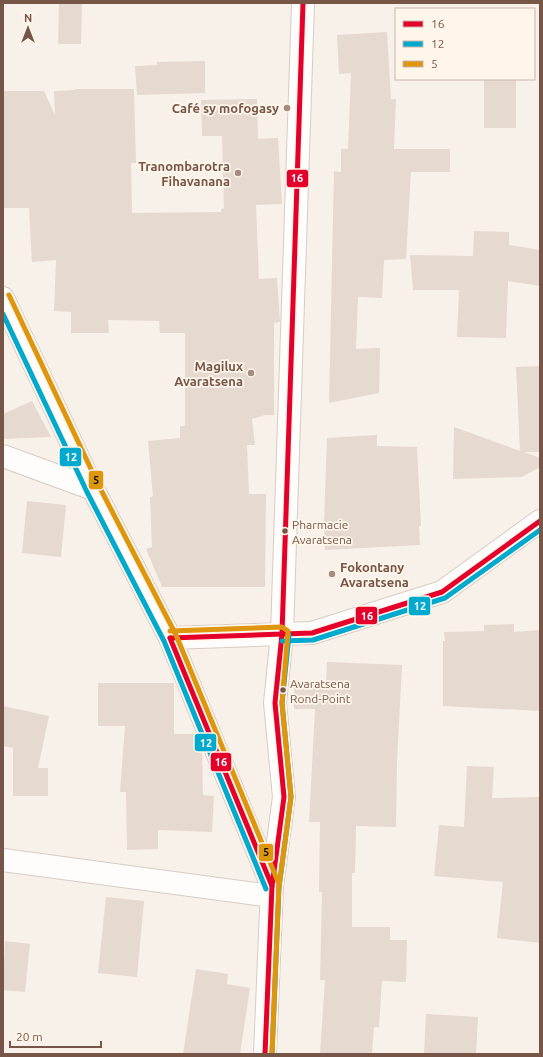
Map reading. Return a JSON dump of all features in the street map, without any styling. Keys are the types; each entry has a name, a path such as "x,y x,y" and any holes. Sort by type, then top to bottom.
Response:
{"street":[{"path":"265,1054 271,891 284,796 275,703 282,634 303,3"},
{"path":"3,298 93,489 170,638 271,891"},
{"path":"3,456 93,489"},
{"path":"170,638 312,633 442,592 540,521"},
{"path":"3,860 271,891"}],"building":[{"path":"59,3 82,3 81,44 58,44"},
{"path":"387,32 391,99 396,99 394,149 450,149 450,172 411,172 406,259 384,260 382,298 358,297 356,349 380,348 379,393 329,403 334,171 341,172 341,149 348,149 351,73 339,74 337,35"},
{"path":"205,61 205,93 137,95 135,66 157,65 157,62"},
{"path":"484,80 516,80 516,128 484,128"},
{"path":"75,89 134,89 136,163 131,163 132,213 221,212 221,209 224,208 222,136 202,136 201,100 257,99 258,139 278,138 282,204 256,205 259,279 277,278 280,322 274,323 274,415 265,415 252,419 255,445 247,445 249,494 266,494 265,587 162,587 146,549 152,547 150,497 153,496 148,441 180,438 180,426 185,426 185,333 160,333 159,321 108,320 109,333 71,333 71,312 54,311 56,260 32,262 29,208 3,208 3,91 44,91 55,115 54,91"},
{"path":"474,231 509,232 509,245 540,250 540,286 508,281 506,338 457,337 459,290 413,290 410,255 473,256"},
{"path":"540,366 540,452 524,452 540,458 540,467 522,477 453,479 454,427 520,451 516,367"},
{"path":"32,401 51,437 3,439 3,414"},
{"path":"377,435 377,446 417,447 421,526 419,526 420,545 325,550 324,524 327,438"},
{"path":"27,501 66,505 61,557 22,553"},
{"path":"514,624 514,632 540,630 540,711 443,706 444,632 484,631 484,625"},
{"path":"327,662 402,665 397,762 396,827 356,826 355,873 352,873 352,927 390,927 390,940 407,940 406,982 382,981 379,1027 374,1027 372,1054 320,1054 325,980 320,980 322,892 319,892 320,822 309,822 315,709 294,709 294,681 326,681"},
{"path":"98,683 174,683 174,734 196,734 202,749 203,795 214,796 212,832 158,830 158,849 127,850 126,792 120,792 125,726 98,726"},
{"path":"3,706 49,716 38,768 48,768 48,796 13,796 13,748 3,746"},
{"path":"467,766 494,767 492,798 540,797 540,943 497,938 503,882 434,876 439,825 464,827"},
{"path":"106,897 144,901 137,977 98,973"},
{"path":"5,941 30,944 25,992 3,990"},
{"path":"196,969 228,974 227,984 250,988 240,1054 183,1054"},
{"path":"426,1014 478,1017 476,1054 424,1054"}],"transit line":[{"name":"16","path":"265,1054 272,886 284,797 275,703 282,634 303,3"},
{"name":"5","path":"9,295 99,486 176,635 279,884 272,1054"},
{"name":"12","path":"3,314 87,492 164,641 266,889"},
{"name":"16","path":"170,638 312,633 442,592 540,521"},
{"name":"12","path":"282,641 313,640 445,598 540,530"},
{"name":"5","path":"170,631 282,627 288,631 282,703 291,797 279,887"},
{"name":"12","path":"272,1054 279,887 291,797 282,703 289,635"},
{"name":"16","path":"170,638 272,886"}],"place":[{"name":"Café sy mofogasy","path":"287,108"},
{"name":"Tranombarotra Fihavanana","path":"238,173"},
{"name":"Magilux Avaratsena","path":"251,373"},
{"name":"Pharmacie Avaratsena","path":"285,531"},
{"name":"Fokontany Avaratsena","path":"332,574"},
{"name":"Avaratsena Rond-Point","path":"283,690"}]}
